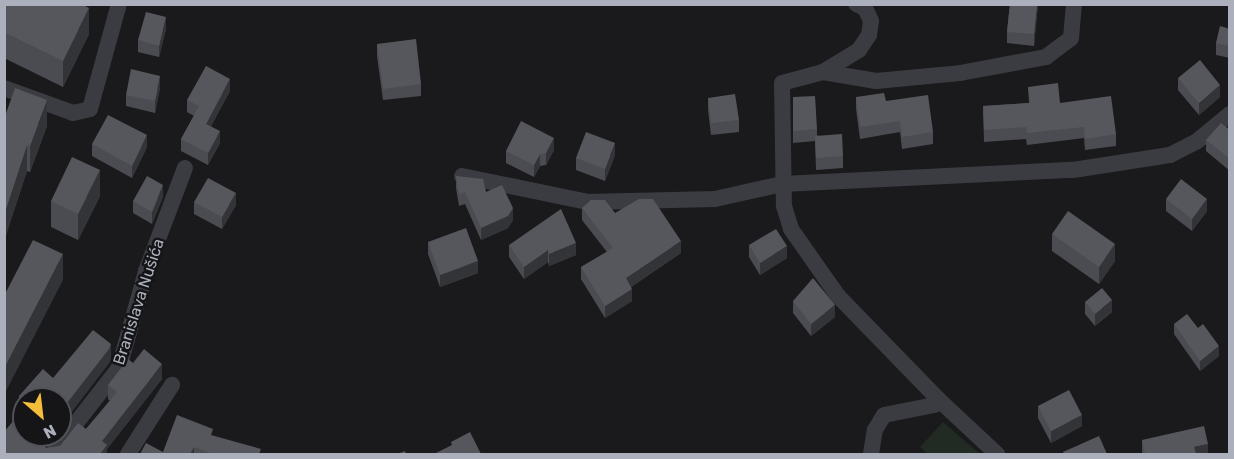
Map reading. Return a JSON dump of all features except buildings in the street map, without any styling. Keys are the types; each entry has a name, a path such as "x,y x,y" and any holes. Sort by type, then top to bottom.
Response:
{"street":[{"path":"4,88 73,113 90,109 119,4"},
{"path":"856,4 865,8 871,21 869,35 859,50 823,72 782,83 782,184 791,229 838,296 938,399 997,454"},
{"path":"823,72 876,81 1013,65 1046,57 1071,38 1074,4"},
{"path":"462,176 587,202 715,199 782,184 1073,170 1170,155 1196,142 1230,114"},
{"name":"Branislava Nušića","path":"52,454 119,368 146,271 185,168"},
{"path":"128,454 172,385"},
{"path":"871,454 875,430 884,415 934,405 938,399"}],"shaded area":[{"path":"943,422 980,454 928,454 920,447"}]}
